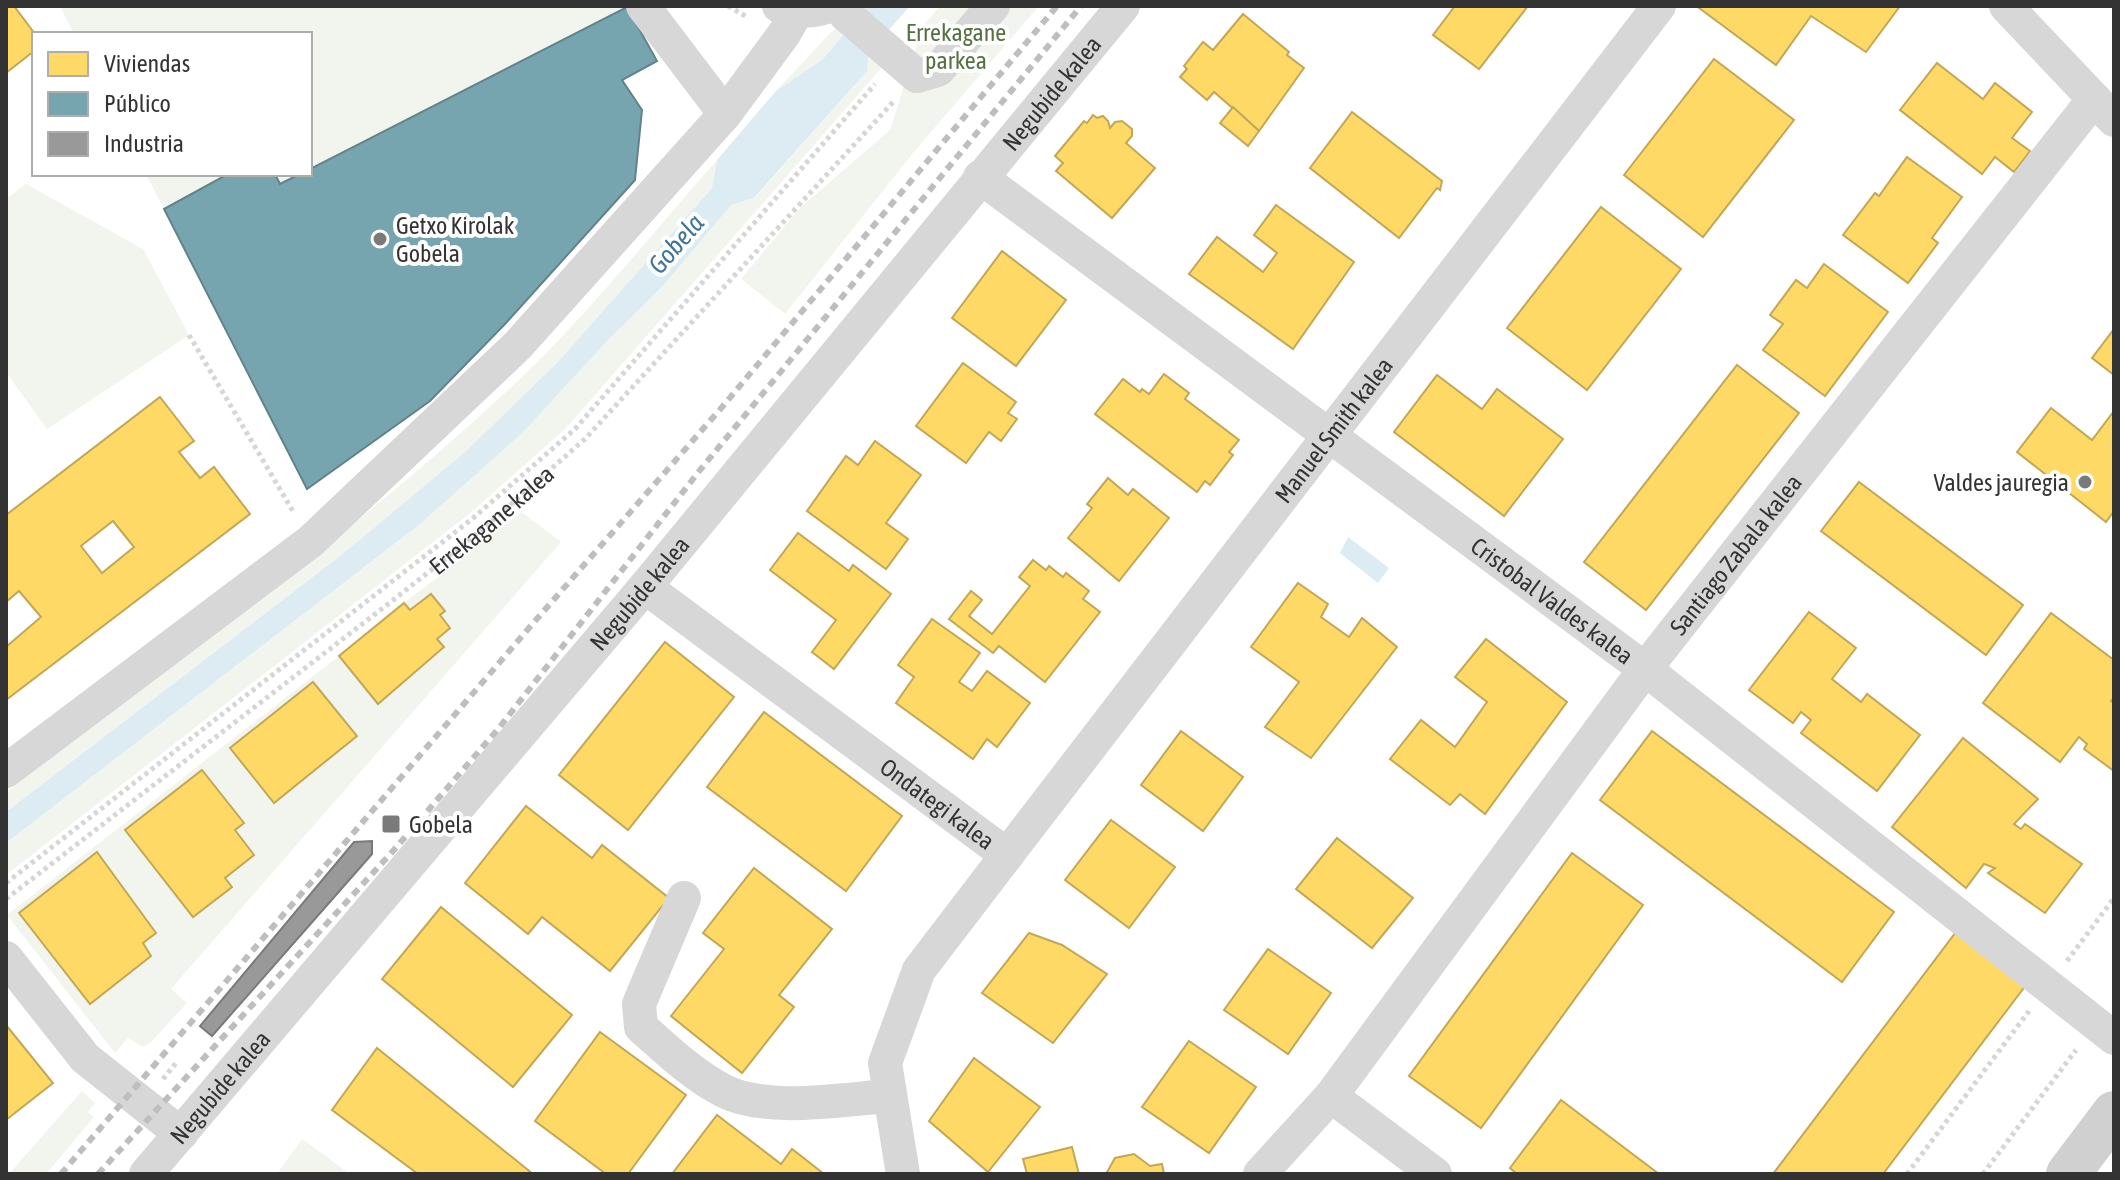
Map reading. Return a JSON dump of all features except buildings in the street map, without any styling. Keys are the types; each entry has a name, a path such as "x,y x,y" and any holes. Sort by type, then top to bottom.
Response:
{"street":[{"path":"643,6 725,114"},
{"path":"6,771 311,541 518,345 725,114 784,34 818,9 901,74 938,70 993,6"},
{"name":"Negubide kalea","path":"146,1174 645,587 1123,6"},
{"name":"Manuel Smith kalea","path":"1007,855 1659,6"},
{"path":"2006,6 2104,110"},
{"name":"Santiago Zabala kalea","path":"1331,1096 1645,669 2104,110"},
{"name":"Cristobal Valdes kalea","path":"980,177 1645,669 2104,1031"},
{"name":"Ondategi kalea","path":"645,587 1007,855 919,970 885,1063 903,1174"},
{"path":"684,898 639,1004 641,1027 678,1060 726,1092 765,1102 890,1096"},
{"path":"6,958 85,1058 181,1134"},
{"path":"1260,1174 1331,1096 1435,1174"},
{"path":"2068,1174 2114,1113"}],"path":[{"path":"6,883 472,519 575,429 901,74"},
{"name":"Errekagane kalea","path":"6,899 450,556 585,439 901,74"},
{"path":"189,335 311,541"},
{"path":"1907,1174 2114,898"},
{"path":"1983,1174 2104,1031"}],"green space":[{"name":"Getxo Kirolak Gobela","path":"60,6 627,6 657,61 623,80 642,110 554,269 430,400 307,489 147,176 312,176 312,32 73,32"},
{"name":"Errekagane parkea","path":"940,6 1039,6 913,153 785,314 741,279 800,208 890,130 923,26"},
{"path":"839,24 846,30 822,60 776,91"},
{"path":"869,52 884,65 566,428 469,514 6,875 6,843 420,524 521,433 662,287 731,205 755,198 867,71"},
{"path":"717,160 712,188 557,363 464,453 344,553 6,812 6,793 323,548 506,392 588,308"},
{"path":"26,184 143,249 189,335 47,429 6,372 6,199"},
{"path":"522,512 561,542 171,989 187,1003 150,1043 143,1047 128,1038 115,1053 7,915 339,656 379,703 443,646 437,639 450,628 440,615 444,610 431,594 410,610 404,603"},
{"path":"82,1091 95,1103 88,1112 94,1117 46,1174 9,1174"},
{"path":"302,1139 350,1174 277,1174"}],"water":[{"path":"867,6 910,6 869,52 867,71 754,198 731,205 662,287 522,433 420,524 6,843 6,812 344,553 464,453 557,363 712,188 717,160 776,91 822,60"},
{"path":"1348,537 1389,568 1378,583 1340,553"}],"railway":[{"path":"61,1174 723,406 1057,6"},
{"path":"98,1174 393,851 499,728 700,470 1081,6"}],"place":[{"name":"Getxo Kirolak Gobela","path":"380,239"},
{"name":"Valdes jauregia","path":"2085,482"},
{"name":"Gobela","path":"391,824"}]}
